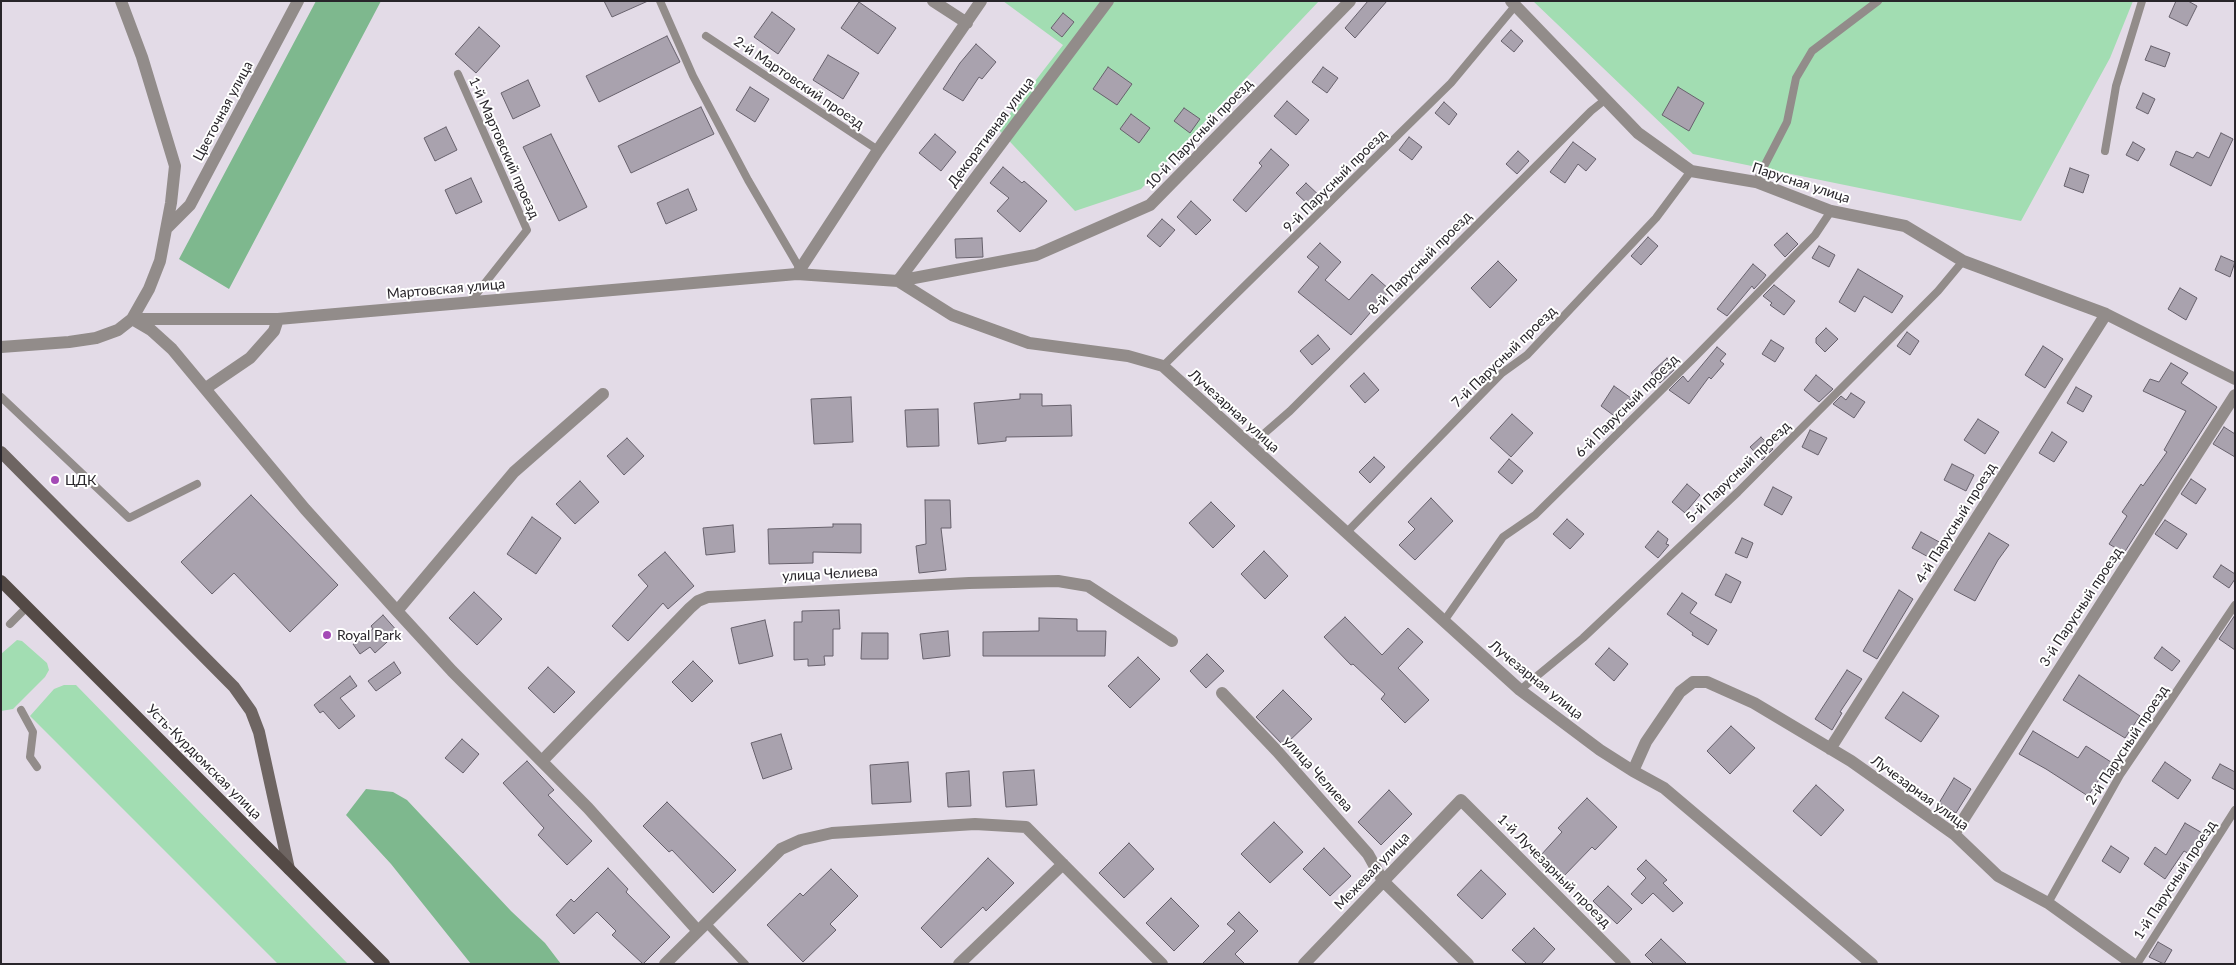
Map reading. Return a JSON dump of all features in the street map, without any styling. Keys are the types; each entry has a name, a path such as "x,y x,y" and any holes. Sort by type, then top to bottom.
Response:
{"main road":[{"name":"Усть-Курдюмская улица","path":"1,582 384,964"}],"street":[{"path":"1,347 69,342 96,338 118,330 132,319 149,289 160,261 174,185 175,166 142,57 121,1"},
{"name":"Цветочная улица","path":"166,229 190,205 298,1"},
{"path":"933,1 967,23"},
{"path":"798,271 878,150 981,1"},
{"name":"Декоративная улица","path":"898,281 1108,1"},
{"name":"10-й Парусный проезд","path":"898,281 1036,255 1150,205 1350,1"},
{"name":"Парусная улица","path":"1513,3 1638,133 1691,171 1756,182 1831,211 1905,226 1963,261 2106,314 2235,379"},
{"name":"Мартовская улица","path":"132,319 278,319 798,271 898,281"},
{"name":"Лучезарная улица","path":"898,281 952,315 1029,343 1128,356 1163,366 1520,690 1600,750 1632,771 1646,742 1680,692 1693,682 1707,682 1746,700 1851,761 1954,834 1998,876 2048,903 2135,964"},
{"name":"4-й Парусный проезд","path":"1830,749 2106,314"},
{"path":"132,319 151,330 172,349 305,509 452,671 588,808 702,927"},
{"path":"206,388 250,358 274,331 278,319"},
{"path":"397,611 514,472 604,394"},
{"name":"3-й Парусный проезд","path":"1954,834 2235,396"},
{"path":"1,452 234,687 251,711 259,732 289,869"},
{"name":"улица Челиева","path":"542,761 690,608 698,601 708,597 969,583 1058,582 1088,586 1172,641"},
{"name":"улица Челиева","path":"1222,693 1278,751 1368,854 1383,881 1468,964"},
{"path":"1632,771 1664,788 1872,964"},
{"name":"Межевая улица","path":"1304,964 1461,800"},
{"name":"1-й Лучезарный проезд","path":"1461,800 1625,964"},
{"path":"665,964 781,849 802,840 832,833 975,824 1026,827 1162,964"},
{"path":"959,964 1062,864"}],"lane":[{"path":"660,1 702,94 798,271"},
{"path":"1756,182 1787,122 1796,78 1812,51 1878,1"},
{"path":"2105,151 2116,86 2142,1"},
{"name":"9-й Парусный проезд","path":"1163,366 1288,246 1452,83 1513,3"},
{"name":"2-й Мартовский проезд","path":"706,36 878,150"},
{"name":"1-й Мартовский проезд","path":"458,74 527,230 470,302"},
{"name":"8-й Парусный проезд","path":"1251,446 1290,411 1591,111 1606,99"},
{"name":"7-й Парусный проезд","path":"1347,532 1502,373 1527,355 1656,218 1691,171"},
{"name":"6-й Парусный проезд","path":"1444,621 1503,537 1535,515 1661,390 1815,235 1831,211"},
{"name":"5-й Парусный проезд","path":"1520,690 1583,638 1738,492 1938,292 1963,261"},
{"path":"1,397 130,518 197,484"},
{"name":"2-й Парусный проезд","path":"2048,903 2120,775 2235,605"},
{"path":"10,624 27,607"},
{"path":"20,710 33,732 30,757 36,767"},
{"name":"1-й Парусный проезд","path":"2135,964 2235,810"},
{"path":"702,927 745,964"}],"green space":[{"path":"316,1 381,1 229,289 179,259"},
{"path":"1003,1 1319,1 1141,189 1075,211 998,129 1063,45"},
{"path":"1533,1 2133,1 2110,58 2021,221 1693,154"},
{"path":"17,640 22,641 47,663 49,670 45,677 13,709 1,711 1,654"},
{"path":"64,685 76,685 348,964 278,964 30,716 54,689"},
{"path":"366,789 393,792 407,800 511,911 545,943 561,964 471,964 391,864 346,815"}],"building":[{"path":"604,1 648,1 612,17"},
{"path":"1368,1 1387,1 1355,38 1345,28"},
{"path":"2176,1 2188,1 2197,6 2187,26 2169,17"},
{"path":"859,2 896,28 878,54 841,28"},
{"path":"772,12 795,29 778,54 754,37"},
{"path":"1063,13 1074,22 1062,37 1051,28"},
{"path":"479,27 500,46 476,73 455,54"},
{"path":"1511,30 1523,41 1514,52 1501,41"},
{"path":"667,36 680,62 599,102 586,76"},
{"path":"976,44 996,62 982,79 979,77 963,101 943,89 960,63"},
{"path":"2151,46 2170,53 2165,67 2145,60"},
{"path":"828,55 859,73 843,99 813,80"},
{"path":"1108,67 1132,84 1117,105 1093,89"},
{"path":"1323,67 1338,78 1327,93 1312,82"},
{"path":"528,80 540,106 513,119 501,93"},
{"path":"750,87 769,99 755,122 736,110"},
{"path":"1678,87 1704,103 1689,131 1662,115"},
{"path":"2143,93 2155,99 2148,114 2136,108"},
{"path":"1287,101 1309,120 1296,135 1274,116"},
{"path":"1444,102 1457,114 1449,125 1435,113"},
{"path":"701,107 714,134 631,173 618,146"},
{"path":"1184,108 1200,119 1190,133 1174,121"},
{"path":"1131,114 1150,128 1139,143 1120,129"},
{"path":"446,127 457,150 435,161 424,138"},
{"path":"2221,133 2233,139 2211,186 2170,165 2176,151 2193,158 2197,152 2209,158"},
{"path":"551,134 587,207 559,221 523,147"},
{"path":"935,134 956,152 941,171 919,153"},
{"path":"1409,137 1422,147 1412,160 1399,150"},
{"path":"1573,142 1596,159 1586,171 1578,164 1565,183 1550,172"},
{"path":"2133,142 2145,149 2138,161 2126,155"},
{"path":"1271,149 1289,165 1246,212 1233,200 1262,166 1259,163"},
{"path":"1518,151 1529,161 1517,174 1506,164"},
{"path":"1003,167 1022,183 1024,181 1047,201 1020,232 997,211 1009,198 990,183"},
{"path":"2070,168 2089,175 2083,193 2064,186"},
{"path":"471,178 482,202 456,214 445,190"},
{"path":"1306,183 1324,200 1314,210 1296,193"},
{"path":"688,189 697,210 666,224 657,203"},
{"path":"1191,201 1211,220 1196,235 1177,217"},
{"path":"1162,219 1175,230 1160,247 1147,236"},
{"path":"1787,233 1798,244 1785,257 1774,245"},
{"path":"1648,237 1658,246 1641,265 1631,256"},
{"path":"982,238 983,257 956,258 955,239"},
{"path":"1320,243 1341,262 1325,280 1349,300 1372,274 1390,290 1351,335 1298,292 1319,267 1307,257"},
{"path":"1819,246 1835,255 1829,267 1812,258"},
{"path":"2221,256 2235,262 2230,277 2215,270"},
{"path":"1498,261 1517,280 1490,308 1471,288"},
{"path":"1753,264 1766,275 1754,289 1752,286 1727,316 1717,309"},
{"path":"1858,269 1903,296 1892,313 1864,296 1855,312 1839,302"},
{"path":"1774,285 1795,301 1784,315 1770,305 1772,303 1763,296"},
{"path":"2180,288 2197,298 2186,320 2168,309"},
{"path":"1826,328 1838,339 1825,352 1816,343 1816,338"},
{"path":"1907,332 1919,341 1910,355 1897,346"},
{"path":"1318,335 1330,349 1312,365 1300,351"},
{"path":"1771,340 1784,348 1775,362 1762,354"},
{"path":"2043,346 2063,359 2045,388 2025,375"},
{"path":"1717,347 1726,354 1720,361 1724,364 1711,379 1709,377 1689,404 1669,390 1683,376 1688,382"},
{"path":"1667,358 1676,368 1660,383 1651,373"},
{"path":"2171,363 2188,373 2181,383 2217,407 2124,553 2109,544 2127,516 2122,512 2141,484 2143,486 2167,452 2164,450 2186,411 2143,391 2150,379 2159,382"},
{"path":"1364,373 1379,390 1365,403 1350,386"},
{"path":"1816,375 1833,389 1819,402 1804,390"},
{"path":"1614,386 1631,398 1617,418 1601,406"},
{"path":"2076,387 2092,396 2083,412 2067,403"},
{"path":"1851,393 1865,402 1854,418 1833,404 1841,396 1846,400"},
{"path":"1020,394 1042,394 1042,406 1071,405 1072,436 1006,437 1006,441 978,444 974,403 1020,399"},
{"path":"851,397 853,442 814,444 811,399"},
{"path":"938,409 939,446 907,447 905,410"},
{"path":"1512,414 1533,433 1511,457 1490,438"},
{"path":"1978,419 1999,432 1985,454 1964,440"},
{"path":"2224,427 2235,434 2235,457 2213,444"},
{"path":"1810,430 1827,438 1818,455 1802,447"},
{"path":"2052,432 2067,442 2054,462 2039,453"},
{"path":"1761,437 1773,449 1762,460 1750,447"},
{"path":"627,438 644,456 624,475 607,456"},
{"path":"1374,457 1385,467 1370,483 1359,472"},
{"path":"1509,459 1523,471 1512,484 1498,472"},
{"path":"1952,464 1974,475 1966,491 1944,480"},
{"path":"2191,479 2206,489 2196,504 2181,494"},
{"path":"580,481 599,502 575,524 556,504"},
{"path":"1687,484 1700,495 1685,513 1672,502"},
{"path":"1773,487 1792,497 1782,515 1764,505"},
{"path":"251,495 338,585 290,632 234,573 212,594 181,562"},
{"path":"1431,498 1453,521 1415,560 1399,545 1415,529 1408,522"},
{"path":"925,500 950,500 951,528 941,528 946,570 919,573 916,546 926,544"},
{"path":"1211,502 1235,526 1213,548 1189,523"},
{"path":"532,517 561,538 536,574 507,554"},
{"path":"1567,519 1584,534 1570,549 1553,534"},
{"path":"2165,520 2187,534 2177,549 2155,534"},
{"path":"833,524 861,524 861,553 813,552 813,563 769,564 768,529 833,527"},
{"path":"733,525 735,552 706,555 703,528"},
{"path":"1658,531 1668,539 1666,544 1669,545 1658,558 1645,547"},
{"path":"1921,532 1941,543 1932,559 1912,548"},
{"path":"1989,533 2009,545 1998,560 1975,601 1954,590"},
{"path":"1742,538 1753,543 1747,558 1735,553"},
{"path":"1264,551 1288,576 1265,599 1241,574"},
{"path":"665,552 694,586 668,609 663,603 628,641 612,626 648,586 638,575"},
{"path":"2221,565 2235,574 2235,579 2229,588 2213,577"},
{"path":"1726,574 1741,582 1731,603 1715,595"},
{"path":"1899,590 1913,599 1877,659 1863,651"},
{"path":"474,592 502,619 477,645 449,618"},
{"path":"1682,593 1697,603 1690,613 1717,630 1708,645 1692,635 1693,633 1667,614"},
{"path":"839,610 840,629 833,629 833,656 824,656 825,665 808,666 808,659 794,660 794,622 802,622 802,611"},
{"path":"383,615 398,632 375,653 370,647 360,654 353,644 373,629 371,626"},
{"path":"2235,615 2235,650 2219,639"},
{"path":"1345,617 1382,655 1408,628 1423,642 1398,668 1429,700 1405,723 1381,699 1385,694 1353,664 1351,665 1324,637"},
{"path":"1039,618 1077,619 1077,631 1106,631 1105,656 983,656 983,632 1039,631"},
{"path":"765,620 773,656 739,664 731,628"},
{"path":"948,631 950,656 923,659 920,634"},
{"path":"862,633 888,633 888,659 861,659"},
{"path":"2162,647 2180,661 2172,671 2154,658"},
{"path":"1609,648 1628,664 1614,681 1595,664"},
{"path":"1207,654 1224,671 1206,688 1190,671"},
{"path":"1138,657 1160,679 1130,708 1108,686"},
{"path":"693,661 713,681 692,702 672,682"},
{"path":"394,662 401,673 376,691 368,681"},
{"path":"548,667 575,692 554,713 528,688"},
{"path":"1847,670 1862,679 1840,712 1842,713 1832,730 1815,719"},
{"path":"2079,675 2140,716 2125,738 2063,700"},
{"path":"350,676 357,686 340,698 355,716 339,729 323,711 320,713 314,705"},
{"path":"1283,690 1312,719 1284,746 1256,717"},
{"path":"1903,692 1939,716 1921,742 1885,718"},
{"path":"1731,726 1755,748 1730,774 1707,751"},
{"path":"2033,731 2078,758 2086,746 2111,762 2088,796 2019,754"},
{"path":"781,734 792,769 763,779 751,743"},
{"path":"462,739 479,754 463,773 445,758"},
{"path":"527,761 554,790 548,795 592,841 567,865 538,835 544,828 503,783"},
{"path":"908,762 911,802 872,804 870,765"},
{"path":"2165,762 2191,780 2178,799 2152,781"},
{"path":"2220,764 2235,772 2235,790 2212,778"},
{"path":"1034,770 1037,805 1006,807 1003,772"},
{"path":"969,771 971,806 948,807 946,773"},
{"path":"1954,778 1971,789 1956,813 1939,803"},
{"path":"1816,785 1844,810 1821,836 1793,811"},
{"path":"1389,790 1412,814 1381,845 1358,822"},
{"path":"1587,798 1617,827 1595,850 1592,847 1562,878 1540,856 1562,832 1558,828"},
{"path":"667,802 736,870 713,893 672,850 669,852 643,826"},
{"path":"1274,822 1303,852 1270,883 1241,854"},
{"path":"2185,823 2204,834 2191,855 2184,851 2165,879 2144,864 2155,847 2166,855"},
{"path":"1129,843 1154,869 1124,898 1099,873"},
{"path":"2111,846 2129,858 2120,873 2102,861"},
{"path":"1324,848 1351,876 1330,896 1303,869"},
{"path":"988,858 1014,883 986,911 983,907 941,948 921,928"},
{"path":"1646,860 1667,880 1663,883 1683,903 1673,912 1653,893 1642,904 1631,894 1646,878 1637,869"},
{"path":"608,868 628,889 626,892 670,937 643,964 612,935 616,931 597,912 574,934 556,915 571,899 574,902"},
{"path":"831,869 858,896 830,924 836,930 803,962 767,925 800,893 803,896"},
{"path":"1481,870 1506,894 1482,919 1457,895"},
{"path":"1608,886 1632,909 1617,924 1593,901"},
{"path":"1171,898 1199,926 1174,951 1146,923"},
{"path":"1239,912 1258,931 1235,954 1245,964 1202,964 1235,931 1227,924"},
{"path":"1534,928 1555,949 1541,964 1527,964 1512,950"},
{"path":"1661,939 1687,964 1654,964 1645,955"},
{"path":"2158,942 2172,950 2164,964 2149,957"}],"place":[{"name":"ЦДК","path":"55,480"},
{"name":"Royal Park","path":"327,635"}]}
